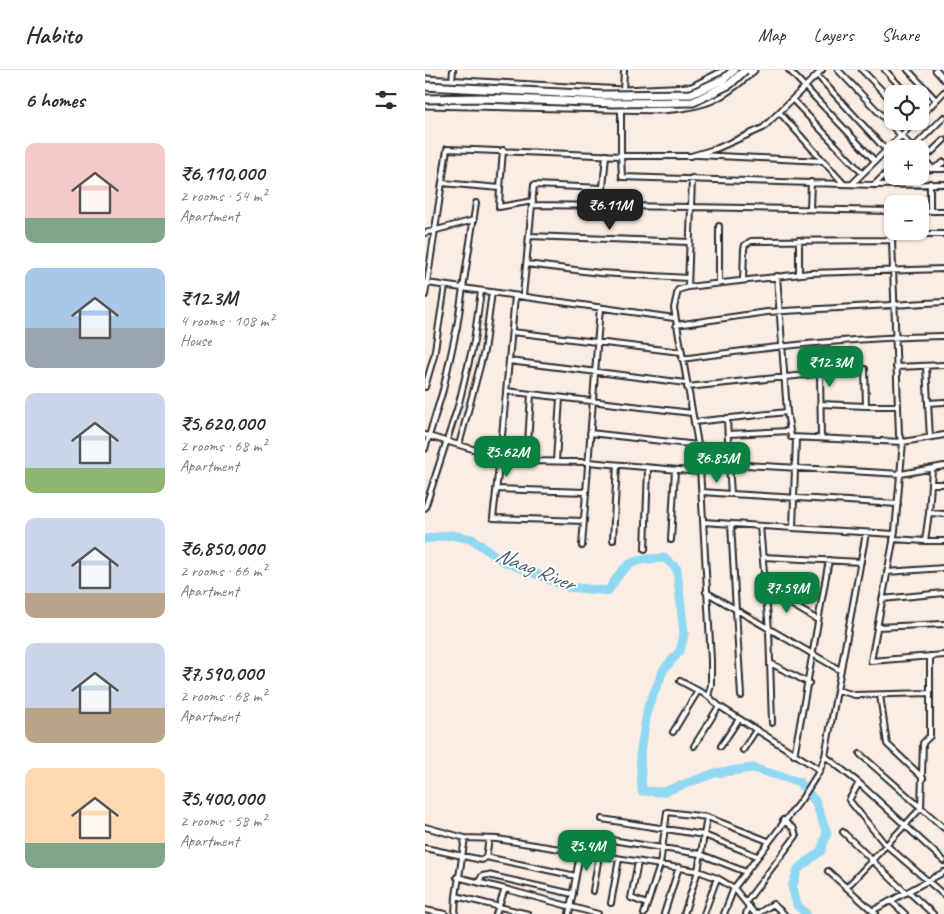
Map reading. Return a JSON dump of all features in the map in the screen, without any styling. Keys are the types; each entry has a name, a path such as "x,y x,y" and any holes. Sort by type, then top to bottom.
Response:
{"highway":[{"path":"425,80 623,91 692,88 727,70"},
{"path":"425,86 602,96 691,94 724,80 734,70"},
{"path":"425,99 481,98 613,103 693,102 730,84 745,70"},
{"path":"425,104 621,109 662,109 694,106 727,92 753,70"}],"street":[{"path":"453,70 453,82"},
{"path":"624,70 621,109 622,177 884,184"},
{"path":"789,70 875,161"},
{"path":"693,155 718,148 763,128 822,70"},
{"path":"838,70 905,140"},
{"path":"862,70 884,93"},
{"path":"885,70 899,85"},
{"path":"908,70 936,100"},
{"path":"936,70 944,78"},
{"path":"817,75 884,147"},
{"path":"929,108 944,92"},
{"path":"793,100 863,174"},
{"path":"779,113 844,184"},
{"path":"921,140 944,117"},
{"path":"897,140 906,130"},
{"path":"929,154 944,140"},
{"path":"425,295 447,149 621,156 693,155 823,161"},
{"path":"503,150 499,207 533,203 884,211"},
{"path":"852,184 884,153"},
{"path":"523,296 534,185 603,188 606,155"},
{"path":"933,169 944,162"},
{"path":"929,166 933,169"},
{"path":"929,169 944,169"},
{"path":"874,184 884,175"},
{"path":"688,287 692,178"},
{"path":"810,209 811,182"},
{"path":"442,183 500,188"},
{"path":"944,184 930,183 930,210 944,210"},
{"path":"425,449 427,436 443,390 463,288 476,203"},
{"path":"425,233 473,220"},
{"path":"719,226 719,283"},
{"path":"929,234 944,234"},
{"path":"529,236 689,242"},
{"path":"799,240 799,274"},
{"path":"743,280 745,245 751,241 884,240"},
{"path":"892,240 899,435 903,442 894,537 871,661 944,655"},
{"path":"526,264 600,273 688,278"},
{"path":"708,696 711,685 711,660 701,472 694,422 674,318 673,308 679,290 688,287 799,274 944,269"},
{"path":"777,276 787,412 791,437 903,442 944,435"},
{"path":"426,283 674,318"},
{"path":"425,387 434,356 445,286"},
{"path":"425,508 459,403 474,342 481,291"},
{"path":"459,445 483,350 492,292"},
{"path":"515,296 493,518 584,521"},
{"path":"675,324 779,312 944,302"},
{"path":"582,546 600,307"},
{"path":"512,332 681,352"},
{"path":"682,359 782,345 895,336 944,336"},
{"path":"509,361 595,371 687,385 865,369 866,406"},
{"path":"896,368 944,365"},
{"path":"927,366 930,438"},
{"path":"820,372 821,438"},
{"path":"507,391 692,413"},
{"path":"527,461 531,394"},
{"path":"557,462 560,398"},
{"path":"928,403 944,402"},
{"path":"821,404 898,406"},
{"path":"694,422 787,412"},
{"path":"727,418 731,494"},
{"path":"728,434 789,431"},
{"path":"590,433 698,445"},
{"path":"427,436 500,457 527,461 588,462 648,469 701,472"},
{"path":"793,528 796,498 796,438"},
{"path":"729,464 901,474 944,466"},
{"path":"613,540 617,465"},
{"path":"645,549 648,469"},
{"path":"925,541 932,469"},
{"path":"671,540 675,470"},
{"path":"931,484 944,484"},
{"path":"496,489 586,492"},
{"path":"702,492 897,504"},
{"path":"929,513 944,514"},
{"path":"703,522 866,533 925,541 944,541"},
{"path":"731,524 741,696"},
{"path":"761,526 767,590 772,723"},
{"path":"724,914 734,888 783,820 801,800 820,770 825,756 866,533"},
{"path":"763,557 861,562"},
{"path":"794,754 809,683 829,560"},
{"path":"887,572 944,568"},
{"path":"767,590 818,620"},
{"path":"706,592 840,670"},
{"path":"882,599 944,593"},
{"path":"877,627 944,624"},
{"path":"847,887 921,808 923,743 930,736 930,656"},
{"path":"770,663 809,683"},
{"path":"680,681 708,696 719,706 820,770"},
{"path":"837,690 855,695 930,694"},
{"path":"673,732 698,691"},
{"path":"880,694 887,744 923,778"},
{"path":"694,746 719,706"},
{"path":"721,746 739,719"},
{"path":"743,750 756,730"},
{"path":"860,754 944,828"},
{"path":"825,756 859,783 944,861"},
{"path":"859,783 849,800 886,845 944,895"},
{"path":"644,914 659,865 667,812 707,817 768,841"},
{"path":"685,914 698,871 707,817"},
{"path":"602,819 704,835 757,856"},
{"path":"745,914 747,904 797,836 794,829 783,820"},
{"path":"425,827 465,838 489,839 698,871 717,878 734,888 756,914 773,904 784,914"},
{"path":"843,832 933,914"},
{"path":"455,914 457,877 465,838"},
{"path":"599,838 662,846 700,854 746,872"},
{"path":"486,857 489,839"},
{"path":"425,848 482,860 486,857 576,876"},
{"path":"569,914 580,854"},
{"path":"593,891 599,856"},
{"path":"611,903 619,859"},
{"path":"638,862 631,898 647,904"},
{"path":"664,914 679,867"},
{"path":"828,871 874,913 891,901 944,872"},
{"path":"479,882 482,876 488,875 573,894"},
{"path":"457,877 598,914"},
{"path":"704,914 717,878"},
{"path":"497,914 505,890"},
{"path":"456,896 528,914"},
{"path":"891,901 905,914"},
{"path":"425,910 445,914"}],"waterway":[{"name":"Naag River","path":"425,539 451,535 472,539 501,560 568,587 608,591 620,573 636,561 665,558 677,569 684,634 680,651 664,669 648,707 640,755 642,791 663,792 715,773 753,768 799,782 815,801 827,833 821,851 798,869 792,887 797,905 806,914"}]}
